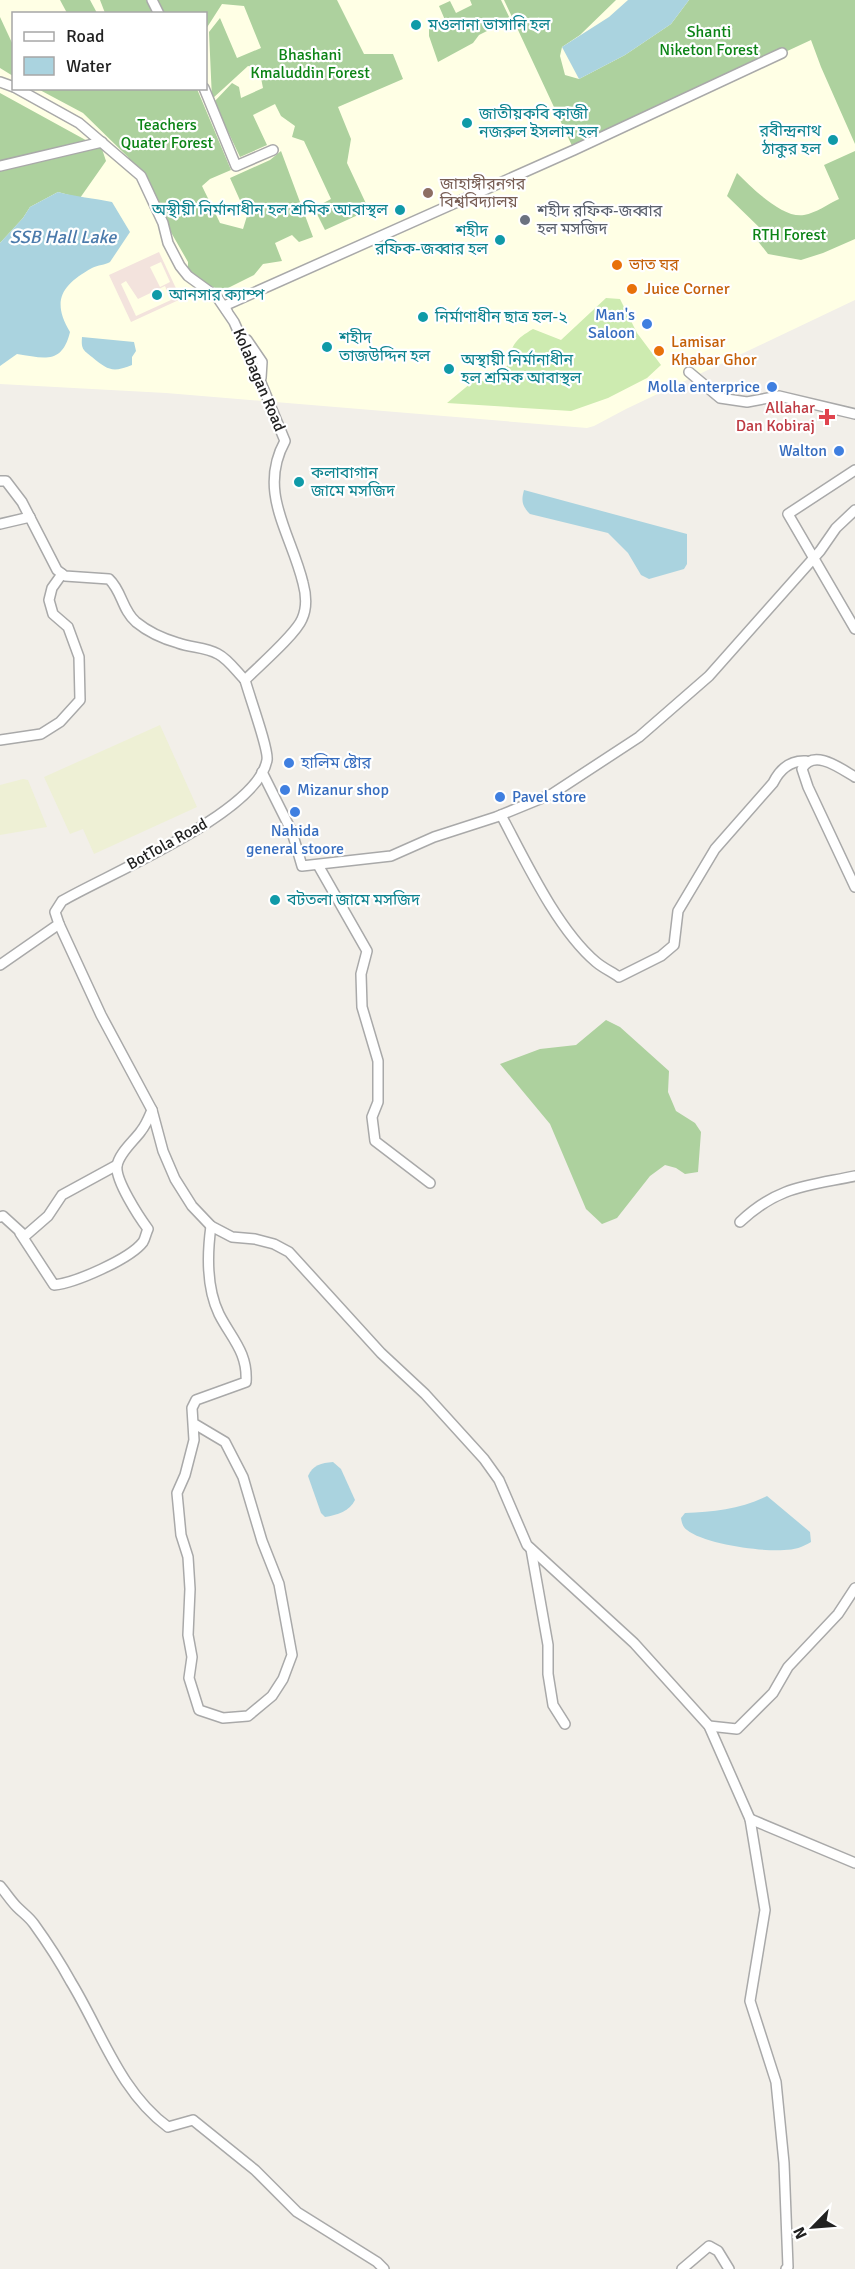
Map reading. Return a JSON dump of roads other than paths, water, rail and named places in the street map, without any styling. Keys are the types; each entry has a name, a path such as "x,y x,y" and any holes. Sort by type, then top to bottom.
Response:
{"street":[{"path":"224,306 574,150 782,53"},
{"name":"Kolabagan Road","path":"19,90 79,123 141,176 163,223 168,243 180,266 188,276 217,297 234,322 285,441 277,455 273,495 300,573 306,607 299,626 245,680"},
{"path":"205,90 236,166 273,150"},
{"path":"0,166 102,142"},
{"path":"689,372 720,398 747,402 779,396 855,414"},
{"path":"855,470 788,514 855,629"},
{"path":"0,481 6,481 22,502 57,570 65,576 109,579 116,586 124,607 136,622 153,633 178,644 202,647 221,656 245,680 268,759 262,772 292,832 302,866 391,856 434,837 501,815 552,794 639,736 709,676 813,559 836,528 855,510"},
{"path":"0,524 30,517"},
{"path":"0,740 41,734 60,722 80,700 79,657 68,627 53,614 50,600 52,588 62,574"},
{"path":"501,815 535,879 563,924 596,962 619,977 661,956 674,945 678,911 715,849 773,783 779,770 800,761 812,759 834,764 855,777"},
{"path":"806,761 802,769 808,787 855,887"},
{"name":"BotTola Road","path":"59,924 55,912 62,901 178,841 224,812 259,781 262,772"},
{"path":"318,865 367,951 361,974 362,1007 378,1061 378,1102 372,1117 375,1141 430,1183"},
{"path":"0,965 59,924 100,1015 152,1110 163,1151 175,1179 192,1206 211,1226 232,1237 274,1244 288,1252 381,1353 425,1394 484,1459 499,1480 527,1545 634,1643 709,1726 750,1819 765,1910 750,2001 776,2082 784,2163 788,2267 786,2269"},
{"path":"20,1233 25,1236 43,1221 62,1195 117,1165 143,1129 152,1110"},
{"path":"0,1217 3,1216 20,1233 54,1285 65,1284 115,1263 142,1243 148,1229 138,1216 118,1176 117,1165"},
{"path":"740,1222 759,1204 776,1196 805,1185 855,1176"},
{"path":"193,1423 225,1442 243,1477 262,1541 279,1584 292,1655 283,1679 272,1696 248,1716 223,1718 199,1710 189,1678 192,1657 188,1635 190,1589 188,1557 181,1535 177,1492 185,1476 194,1440 192,1408 196,1400 246,1382 247,1368 240,1347 219,1313 210,1283 208,1253 211,1226"},
{"path":"531,1549 548,1645 548,1674 553,1705 565,1724"},
{"path":"709,1726 737,1729 773,1693 788,1667 838,1614 855,1588"},
{"path":"750,1819 855,1863"},
{"path":"0,1886 32,1921 48,1944 81,1999 108,2053 151,2114 168,2127 193,2120 255,2170 297,2212 377,2262 384,2269"},
{"path":"682,2269 709,2246 718,2251 729,2269"}],"water":[{"path":"628,0 689,0 671,24 625,55 579,79 562,47 609,17"},
{"name":"SSB Hall Lake","path":"58,192 112,202 130,232 110,262 94,267 67,287 61,302 61,311 70,332 62,350 51,357 17,354 0,366 0,243 30,207"},
{"path":"82,337 134,342 136,351 132,357 132,365 120,369 106,367 85,351 82,347"},
{"path":"524,490 687,534 687,564 684,569 649,579 641,575 628,553 608,533 530,514 523,503"},
{"path":"333,1462 341,1469 355,1500 343,1512 325,1517 321,1513 308,1476 318,1465"},
{"path":"767,1496 810,1532 811,1542 788,1550 749,1548 706,1539 687,1530 682,1524 681,1518 685,1513 727,1509"}],"place":[{"name":"মওলানা ভাসানি হল","path":"416,25"},
{"name":"জাতীয়কবি কাজী নজরুল ইসলাম হল","path":"467,123"},
{"name":"রবীন্দ্রনাথ ঠাকুর হল","path":"833,140"},
{"name":"জাহাঙ্গীরনগর বিশ্ববিদ্যালয়","path":"428,193"},
{"name":"অস্থীয়ী নির্মানাধীন হল শ্রমিক আবাস্থল","path":"400,210"},
{"name":"শহীদ রফিক-জব্বার হল মসজিদ","path":"525,220"},
{"name":"শহীদ রফিক-জব্বার হল","path":"500,240"},
{"name":"ভাত ঘর","path":"617,265"},
{"name":"Juice Corner","path":"632,289"},
{"name":"আনসার ক্যাম্প","path":"157,295"},
{"name":"নির্মাণাধীন ছাত্র হল-২","path":"423,317"},
{"name":"Man's Saloon","path":"647,324"},
{"name":"শহীদ তাজউদ্দিন হল","path":"327,347"},
{"name":"Lamisar Khabar Ghor","path":"659,351"},
{"name":"অস্থায়ী নির্মানাধীন হল শ্রমিক আবাস্থল","path":"449,369"},
{"name":"Molla enterprice","path":"772,387"},
{"name":"Allahar Dan Kobiraj","path":"827,417"},
{"name":"Walton","path":"839,451"},
{"name":"কলাবাগান জামে মসজিদ","path":"299,482"},
{"name":"হালিম ষ্টোর","path":"289,763"},
{"name":"Mizanur shop","path":"285,790"},
{"name":"Pavel store","path":"500,797"},
{"name":"Nahida general stoore","path":"295,812"},
{"name":"বটতলা জামে মসজিদ","path":"275,900"}],"park label":[{"name":"Shanti Niketon Forest","path":"709,41"},
{"name":"Bhashani Kmaluddin Forest","path":"310,64"},
{"name":"Teachers Quater Forest","path":"167,134"},
{"name":"RTH Forest","path":"789,235"}]}
